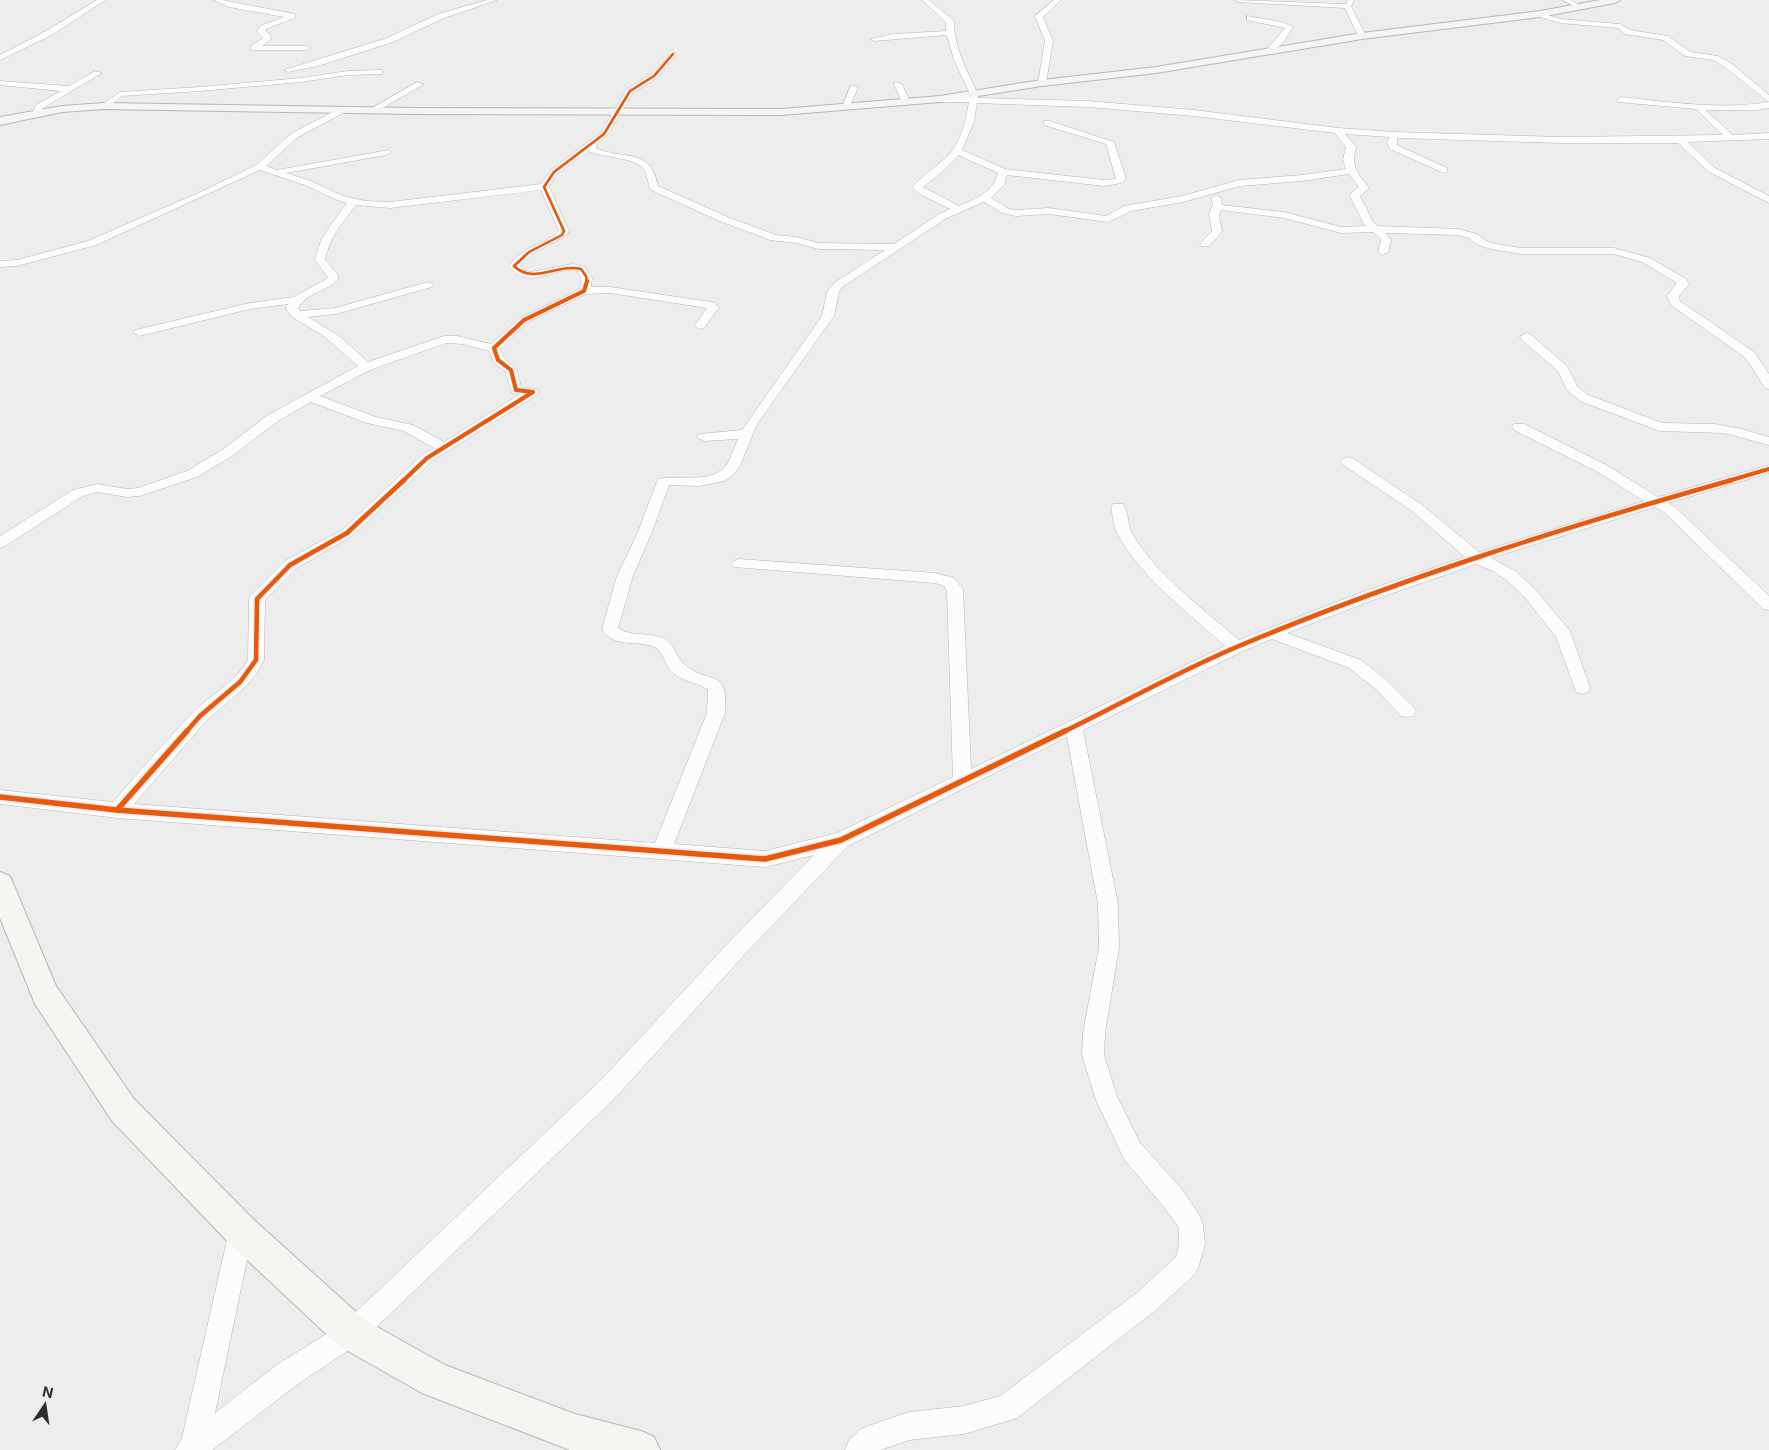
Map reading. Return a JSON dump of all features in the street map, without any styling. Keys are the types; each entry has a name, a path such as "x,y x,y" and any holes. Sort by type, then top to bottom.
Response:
{"main road":[{"path":"0,121 36,114 104,106 371,111 781,112 973,96 1042,83 1156,70 1362,36 1540,14 1615,0"},
{"path":"0,884 45,994 123,1110 241,1231 352,1333 435,1380 575,1433 641,1450"}],"street":[{"path":"0,58 49,33 102,0"},
{"path":"216,0 229,5 292,16 263,28 261,32 267,36 267,39 254,48 310,46 279,81"},
{"path":"288,70 315,64 390,40 446,14 494,0"},
{"path":"925,0 950,21 950,33 958,60 973,96 970,122 957,150 940,169 919,184 918,188 958,209"},
{"path":"1042,83 1049,41 1039,16 1058,0"},
{"path":"1238,0 1350,3 1362,36"},
{"path":"1565,0 1578,6"},
{"path":"1540,14 1560,21 1620,26 1628,32 1665,38 1688,54 1715,58 1730,66 1769,98"},
{"path":"1250,18 1289,27 1280,41 1269,52"},
{"path":"874,39 950,33"},
{"path":"259,167 308,183 331,195 353,202 390,205 544,187 554,172 604,134 630,91 654,76 673,54"},
{"path":"104,106 120,94 200,89 301,80 348,73 379,72"},
{"path":"36,114 40,107 98,73"},
{"path":"0,83 70,90"},
{"path":"371,111 420,84"},
{"path":"898,84 906,102"},
{"path":"846,107 854,87"},
{"path":"973,96 1194,113 1338,131 1394,135 1560,140 1680,140 1769,136"},
{"path":"1621,100 1700,107 1769,104"},
{"path":"1700,107 1700,111 1731,138"},
{"path":"0,264 17,263 92,243 259,167 295,135 342,110"},
{"path":"957,150 1003,172 1104,182 1118,181 1121,178 1110,142 1047,123"},
{"path":"1338,131 1351,147 1348,160 1351,170 1364,188 1355,196 1374,229 1384,236 1386,240 1383,252"},
{"path":"1394,135 1391,142 1393,147 1444,170"},
{"path":"1680,140 1712,170 1769,200"},
{"path":"593,142 590,149 599,154 635,158 643,161 653,176 654,188 726,220 774,238 796,240 819,246 869,245 896,247"},
{"path":"276,172 386,152"},
{"path":"984,198 1006,210 1016,213 1049,211 1108,219 1128,208 1159,204 1239,183 1302,178 1351,170"},
{"path":"662,850 716,714 719,697 716,688 711,683 679,669 669,650 661,643 613,634 610,629 625,576 645,532 663,482 672,480 699,482 718,478 728,472 733,466 746,434 756,416 828,316 833,292 838,285 943,216 984,198 1001,183 1003,172"},
{"path":"544,187 564,231 562,235 530,252 516,262 514,266 520,272 530,275 569,267 580,268 584,271 587,278 587,286 584,291"},
{"path":"1205,244 1217,232 1214,214 1218,200 1212,191"},
{"path":"138,332 250,306 296,300 333,279 333,275 320,260 321,254 328,236 353,202"},
{"path":"1217,207 1284,215 1341,230 1374,229 1458,232 1473,236 1482,243 1521,251 1600,250 1628,254 1646,260 1682,281 1683,284 1674,296 1675,303 1750,355 1755,360 1769,385"},
{"path":"295,315 336,311 428,286"},
{"path":"0,543 78,493 89,489 140,492 192,474 227,453 273,418 341,378 366,367 454,338 482,347 494,348 524,320 584,291 610,290 711,305 713,308 700,326"},
{"path":"296,300 292,308 295,315 318,326 341,342 366,367"},
{"path":"1526,337 1563,370 1571,388 1584,398 1660,428 1715,428 1769,441"},
{"path":"117,810 200,716 240,682 251,669 256,660 257,600 269,585 302,557 347,533 427,458 534,392 516,390 511,370 498,360 494,348"},
{"path":"310,397 372,420 408,428 443,447"},
{"path":"1519,427 1602,468 1670,510 1769,605"},
{"path":"704,437 746,434"},
{"path":"1347,461 1417,508 1476,558 1496,566 1510,575 1552,618 1564,635 1582,688"},
{"path":"0,797 117,810 765,859 841,840 1237,647 1345,604 1476,558 1656,501 1769,469"},
{"path":"1118,508 1124,532 1139,553 1168,584 1237,647"},
{"path":"739,564 935,578 948,582 955,589 962,781"},
{"path":"1271,633 1355,664 1383,686 1406,711"},
{"path":"859,1450 871,1439 909,1426 964,1420 1007,1408 1147,1300 1186,1265 1192,1244 1191,1225 1173,1198 1132,1151 1107,1100 1093,1055 1094,1033 1108,946 1108,904 1074,726"},
{"path":"192,1449 288,1374 352,1333 609,1088 737,948 841,840"},
{"path":"192,1449 241,1231"}],"cycle path":[{"path":"117,810 200,716 240,682 251,669 256,660 257,599 290,565 347,533 427,458 533,392 516,390 511,370 498,360 494,348 524,320 584,291 587,282 586,276 581,269 573,267 530,275 521,273 514,266 517,261 529,252 562,235 564,231 544,187 554,172 604,134 630,91 654,76 673,54"},
{"path":"0,797 117,810 765,859 841,840 1237,647 1302,621 1434,572 1500,550 1634,508 1769,469"}]}
